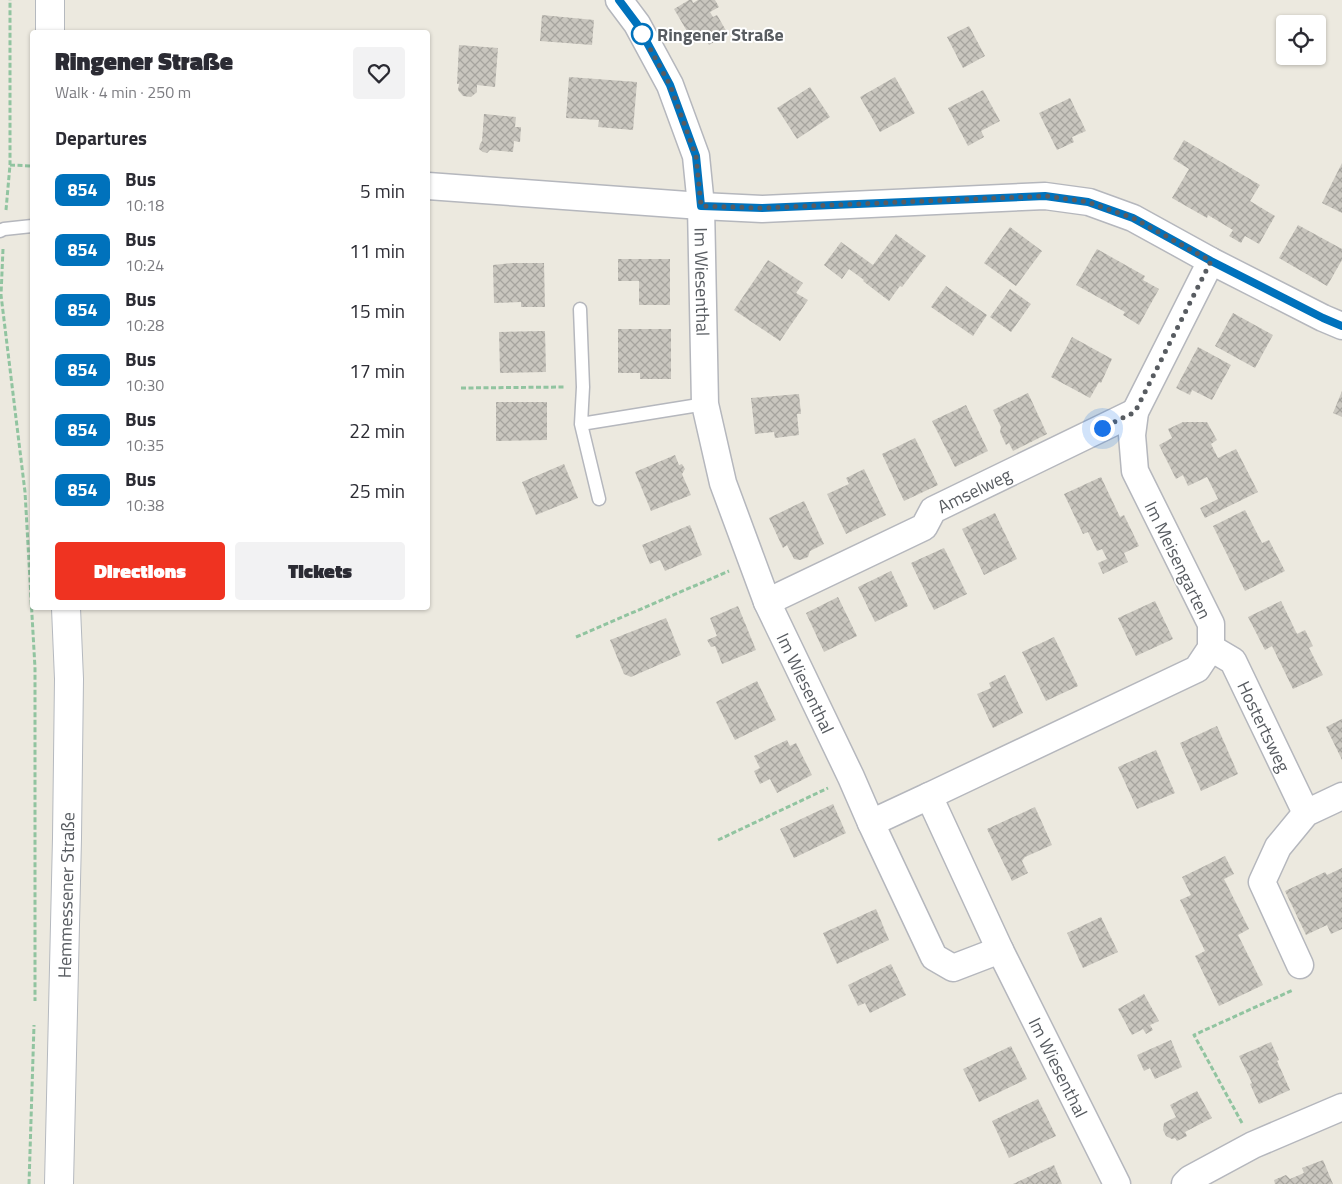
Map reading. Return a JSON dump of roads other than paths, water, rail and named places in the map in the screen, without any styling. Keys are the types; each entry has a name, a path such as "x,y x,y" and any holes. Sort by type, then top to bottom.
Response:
{"main road":[{"path":"50,0 50,30"},
{"name":"Hemmessener Straße","path":"59,1184 68,779 69,679 66,610"}],"street":[{"name":"Im Wiesenthal","path":"619,0 637,24 670,85 696,156 701,206 705,404 723,483 750,562 934,957 953,968 1000,950"},
{"path":"430,186 701,206 762,208 1045,196 1088,202 1133,218 1211,261 1342,326"},
{"name":"Im Meisengarten","path":"1211,261 1135,412 1132,436 1135,471 1210,624 1211,648"},
{"name":"Amselweg","path":"767,602 924,527 933,510 1135,412"},
{"path":"871,823 1197,669 1211,648"},
{"name":"Hostertsweg","path":"1211,648 1233,661 1306,813"},
{"name":"Im Wiesenthal","path":"929,796 1000,950 1117,1184"},
{"path":"1300,965 1262,882 1278,847 1306,813 1342,796"},
{"path":"1185,1184 1190,1179 1253,1145 1342,1107"}],"lane":[{"path":"2,230 30,226"},
{"path":"580,309 583,387 582,424 599,499"},
{"path":"582,424 705,404"}],"place":[{"name":"Ringener Straße","path":"642,34"}]}
